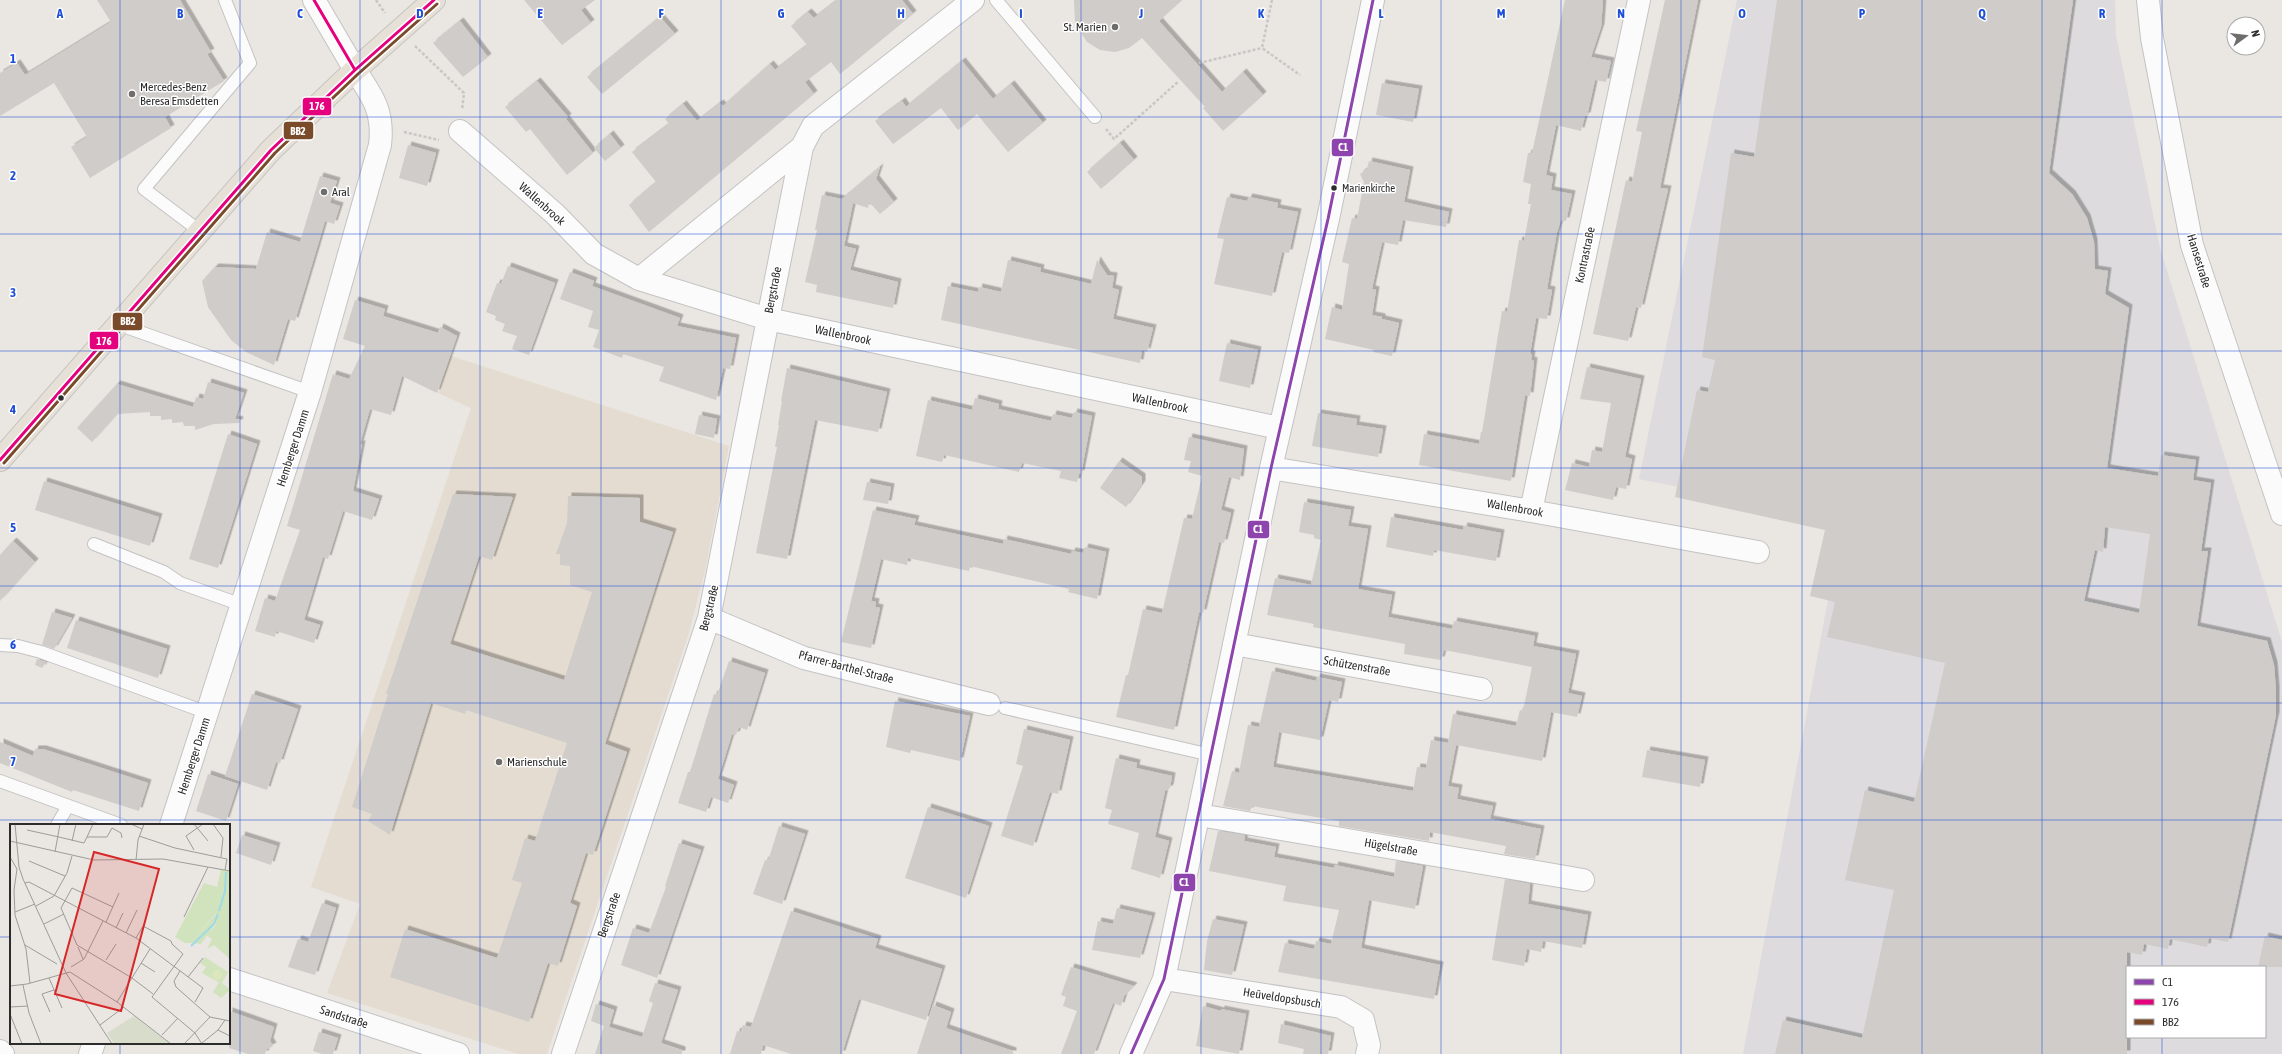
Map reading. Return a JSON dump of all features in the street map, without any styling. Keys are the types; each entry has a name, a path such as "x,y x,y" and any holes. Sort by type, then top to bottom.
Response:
{"main road":[{"path":"0,460 120,325 271,150 355,70 434,0"}],"street":[{"name":"Hemberger Damm","path":"171,824 310,392 380,145 382,127 374,98 355,70 314,0"},
{"name":"Bergstraße","path":"562,1054 709,618 802,147 813,126 973,0"},
{"path":"1131,1054 1164,979 1270,468 1328,219 1373,0"},
{"name":"Kontrastraße","path":"1530,511 1639,0"},
{"name":"Hansestraße","path":"2148,0 2152,38 2192,245 2282,514"},
{"name":"Wallenbrook","path":"460,130 555,214 594,254 639,279 768,319 1279,428"},
{"name":"Bergstraße","path":"639,279 802,147"},
{"name":"Wallenbrook","path":"1270,468 1530,511 1758,552"},
{"name":"Pfarrer-Barthel-Straße","path":"709,618 804,658 997,706"},
{"name":"Schützenstraße","path":"1234,644 1481,689"},
{"name":"Hügelstraße","path":"1199,815 1583,880"},
{"name":"Sandstraße","path":"230,979 458,1054"},
{"name":"Heüveldopsbusch","path":"1164,979 1341,1007 1363,1020 1369,1045 1367,1054"},
{"path":"90,1054 94,1044"}],"lane":[{"path":"201,232 144,189 250,62 225,0"},
{"path":"996,0 1095,117"},
{"path":"120,325 310,392"},
{"path":"94,544 164,572 180,582 242,605"},
{"path":"0,645 18,646 41,652 208,713"},
{"path":"997,706 1211,755"},
{"path":"0,781 118,824"},
{"path":"57,824 68,806"}],"path":[{"path":"376,0 398,31 464,93 460,130 438,141 382,127"},
{"path":"1262,48 1272,0"},
{"path":"1198,63 1262,48 1300,75"},
{"path":"1095,117 1114,139 1179,81"}],"shaded area":[{"path":"1737,0 2115,0 2116,35 2160,248 2282,642 2282,1054 1743,1054 1843,520 1639,479"},
{"name":"Marienschule","path":"451,356 729,446 705,571 688,636 547,1054 518,1054 327,993 360,904 311,887 471,408 438,393"}],"building":[{"name":"Mercedes-Benz Beresa Emsdetten","path":"97,0 180,0 211,52 207,54 224,81 165,117 171,128 90,178 71,147 87,137 54,83 0,116 0,73 17,63 25,75 111,22"},
{"path":"524,0 595,0 581,10 591,23 562,45"},
{"path":"837,0 902,0 913,14 840,74 831,62 805,82 814,94 649,232 629,205 656,182 632,152 669,124 665,119 683,104 697,121 720,103 723,106 770,64 775,70 807,45 791,26 808,12 814,18"},
{"path":"1074,0 1182,0 1159,21 1222,92 1243,72 1263,95 1223,131 1203,108 1205,107 1142,38 1129,48 1115,52 1100,50 1087,42 1075,23"},
{"path":"1565,0 1603,0 1601,27 1591,57 1611,61 1606,82 1595,80 1587,116 1585,116 1581,131 1556,125 1546,175 1553,177 1551,190 1572,194 1566,221 1561,220 1557,232 1547,289 1552,290 1547,319 1536,318 1530,354 1532,354 1531,360 1534,361 1530,396 1525,395 1511,481 1419,465 1424,434 1479,444 1502,311 1507,312 1519,240 1524,241 1531,204 1528,204 1531,184 1523,182 1528,153 1532,153"},
{"path":"1665,0 1698,0 1660,188 1668,189 1641,308 1636,307 1628,341 1593,334 1626,180 1632,182 1642,132 1636,131"},
{"path":"1777,0 2073,0 2049,173 2072,194 2087,218 2094,242 2095,269 2108,271 2105,294 2129,308 2107,468 2158,476 2161,455 2196,460 2193,480 2211,483 2201,551 2208,551 2197,626 2267,641 2274,665 2276,690 2276,715 2228,942 2209,938 2207,947 2170,939 2168,949 2144,944 2142,955 2127,952 2127,1054 1775,1054 1783,1020 1862,1038 1894,890 1845,880 1865,790 1914,802 1945,663 1827,637 1835,602 1810,596 1825,530 1675,497 1697,390 1708,392 1715,360 1702,357 1731,153 1754,157","holes":["2105,527 2150,534 2139,613 2084,601 2095,550 2103,552"]},
{"path":"660,17 675,34 602,94 587,77"},
{"path":"460,21 488,57 463,77 433,43"},
{"path":"962,61 993,99 1011,84 1043,123 1008,152 977,114 958,130 941,108 893,144 875,121 902,101 906,107"},
{"path":"537,81 568,117 566,119 593,153 567,175 530,129 526,132 505,107"},
{"path":"1382,83 1419,89 1413,122 1376,115"},
{"path":"610,134 621,148 605,161 594,148"},
{"path":"1120,143 1134,160 1101,189 1087,172"},
{"path":"408,145 436,153 427,186 399,178"},
{"path":"1369,161 1410,170 1404,202 1449,212 1446,227 1403,220 1398,245 1382,242 1372,289 1376,290 1372,315 1399,323 1392,356 1373,352 1374,350 1325,339 1332,307 1342,310 1349,264 1342,262 1352,218 1357,219 1364,182 1360,174 1367,169"},
{"path":"880,167 876,179 894,202 880,214 869,202 868,208 853,203 844,246 856,249 850,270 898,282 893,308 816,292 817,285 805,282 817,230 815,230 822,195 842,199"},
{"path":"320,176 337,181 330,203 340,206 334,224 325,221 295,321 288,319 274,365 246,352 231,340 208,307 202,281 215,267 256,269 267,232 300,242"},
{"path":"1227,197 1247,201 1249,197 1278,203 1277,208 1298,212 1289,253 1282,252 1272,296 1214,284 1224,239 1217,238"},
{"path":"1008,260 1041,268 1040,272 1091,284 1097,260 1107,275 1114,276 1112,288 1119,290 1113,319 1153,328 1147,352 1142,350 1140,363 941,320 948,286 978,292 979,287 1001,292"},
{"path":"508,266 555,283 529,355 512,349 517,336 502,331 505,324 495,320 496,316 486,312 497,283 501,284"},
{"path":"570,272 594,281 592,286 680,318 677,326 736,338 730,369 723,368 716,400 659,381 664,367 623,354 622,358 593,347 599,330 588,327 593,311 560,299"},
{"path":"355,300 385,309 383,316 438,333 440,327 457,336 437,393 402,376 391,415 370,409 360,444 362,444 353,491 379,499 372,520 343,511 328,559 323,557 304,620 320,625 314,643 276,631 275,637 255,631 265,598 275,601 300,530 287,526 333,374 349,379 365,346 343,339"},
{"path":"1227,343 1258,350 1250,388 1219,381"},
{"path":"1587,367 1641,379 1625,457 1632,459 1626,489 1616,487 1613,500 1565,490 1572,463 1589,467 1592,450 1602,452 1611,403 1580,399"},
{"path":"787,368 887,392 878,432 815,420 787,559 756,553 777,447 775,447"},
{"path":"208,382 244,393 235,419 240,420 239,423 214,424 195,430 195,426 184,426 183,422 172,423 172,419 161,420 161,416 150,416 150,412 117,414 92,442 77,428 117,384 193,407 196,397 203,399"},
{"path":"975,398 999,404 998,409 1051,421 1053,414 1072,418 1074,412 1092,416 1081,474 1079,473 1077,482 1059,478 1061,471 1022,463 1019,472 944,455 942,462 916,456 928,400 972,410"},
{"path":"1318,413 1357,419 1356,425 1383,429 1378,457 1312,446"},
{"path":"699,415 717,419 714,438 695,434"},
{"path":"228,434 257,444 218,568 189,559"},
{"path":"1189,437 1244,449 1240,480 1229,477 1221,510 1231,513 1224,543 1219,542 1203,613 1199,612 1174,730 1116,717 1126,675 1128,675 1143,609 1162,613 1184,518 1192,519 1202,476 1188,472 1191,461 1184,460"},
{"path":"1119,461 1142,477 1142,484 1126,507 1100,488"},
{"path":"44,481 159,517 150,546 35,510"},
{"path":"867,482 891,487 888,504 863,500"},
{"path":"453,494 513,497 492,560 479,556 450,644 564,680 592,592 570,585 570,566 560,565 560,554 556,554 567,523 568,496 640,498 640,522 673,532 605,744 627,752 593,855 586,853 570,903 577,906 558,966 548,963 529,1022 390,977 405,929 497,958 522,883 512,880 525,838 535,841 567,743 466,710 465,714 431,703 390,835 368,821 372,814 352,807 388,694 386,694"},
{"path":"1304,502 1351,510 1348,526 1368,529 1358,589 1392,595 1388,617 1452,629 1454,621 1535,636 1533,646 1576,654 1568,693 1582,696 1577,717 1551,712 1542,761 1456,745 1448,786 1459,788 1457,799 1493,806 1490,819 1541,829 1535,859 1504,854 1506,846 1430,832 1429,841 1339,826 1339,821 1252,806 1250,811 1223,806 1232,771 1239,773 1248,725 1259,727 1272,671 1316,681 1317,677 1342,682 1338,702 1329,700 1320,740 1279,732 1273,767 1413,791 1417,767 1426,768 1431,740 1448,743 1453,714 1516,726 1520,710 1523,711 1532,667 1444,650 1441,660 1404,654 1405,644 1313,627 1314,624 1267,615 1275,578 1311,585 1321,540 1314,538 1314,535 1299,532"},
{"path":"873,510 916,519 914,525 1003,544 1004,539 1071,554 1072,551 1083,553 1085,547 1106,552 1097,599 1068,592 1069,589 970,566 969,571 908,558 907,565 881,559 871,601 876,602 875,607 880,608 871,648 841,642"},
{"path":"1391,517 1463,530 1464,526 1501,533 1496,561 1434,550 1433,556 1386,547"},
{"path":"13,541 35,562 0,601 0,555"},
{"path":"52,612 72,618 54,649 42,645"},
{"path":"76,620 167,649 158,678 67,648"},
{"path":"37,659 46,662 42,668 35,665"},
{"path":"729,661 765,673 747,730 739,727 736,735 732,734 718,779 734,785 728,803 711,797 706,812 678,803 688,772 690,772 714,694 717,695"},
{"path":"252,694 298,709 280,763 276,762 267,790 225,776"},
{"path":"895,701 970,716 960,761 911,750 910,753 886,747"},
{"path":"1024,729 1070,740 1058,794 1050,792 1033,846 1001,836 1023,766 1016,764"},
{"path":"0,742 33,756 35,749 43,749 148,783 139,811 73,790 72,792 0,763"},
{"path":"1647,750 1705,760 1700,787 1642,777"},
{"path":"1116,758 1137,763 1136,768 1172,776 1170,788 1165,791 1155,837 1169,841 1160,878 1131,869 1139,833 1108,824 1112,810 1105,808"},
{"path":"208,774 238,784 226,821 196,811"},
{"path":"928,807 989,826 966,898 905,878"},
{"path":"779,826 805,834 782,904 753,894 765,860 768,861"},
{"path":"1218,831 1245,835 1244,841 1276,847 1274,857 1334,868 1335,865 1394,877 1396,861 1423,866 1415,909 1369,900 1361,948 1440,965 1434,999 1278,972 1285,943 1314,949 1316,941 1331,944 1339,910 1283,901 1286,886 1209,871"},
{"path":"242,835 277,846 271,865 236,853"},
{"path":"679,843 701,850 657,978 621,965 633,928 649,933 666,887 665,886"},
{"path":"1505,879 1530,884 1528,904 1588,915 1582,948 1543,941 1541,952 1527,949 1524,966 1492,960"},
{"path":"322,903 336,908 315,975 288,967 298,939 308,942"},
{"path":"1117,908 1152,916 1140,958 1092,950 1098,921 1113,924"},
{"path":"791,911 878,939 875,948 942,969 926,1020 859,999 842,1054 791,1054 763,1045 761,1054 730,1054 737,1031 741,1032 743,1025 751,1027"},
{"path":"1213,919 1244,925 1232,975 1204,970 1207,941"},
{"path":"2265,936 2282,940 2282,967 2258,966"},
{"path":"1071,967 1134,986 1124,996 1121,1006 1113,1003 1094,1054 1061,1054 1077,1011 1063,1006 1066,997 1061,995"},
{"path":"655,983 678,990 661,1043 682,1050 682,1054 595,1054 604,1026 591,1021 596,1004 614,1010 609,1027 642,1037 653,1003 649,1001"},
{"path":"933,1005 951,1012 946,1028 1013,1051 1013,1054 917,1054"},
{"path":"1203,1006 1221,1011 1221,1009 1246,1014 1239,1054 1196,1046"},
{"path":"230,1011 274,1027 270,1041 273,1046 267,1049 265,1054 248,1054 229,1048"},
{"path":"1281,1024 1331,1036 1328,1054 1303,1054 1304,1049 1278,1043"},
{"path":"319,1032 338,1038 333,1054 322,1054 313,1051"}],"transit line":[{"name":"176","path":"314,0 355,70"},
{"name":"176","path":"0,460 271,150 355,70 434,0"},
{"name":"C1","path":"1131,1054 1164,979 1271,468 1328,219 1373,0"},
{"name":"BB2","path":"4,463 275,153 358,74 437,4"}],"place":[{"name":"St. Marien","path":"1115,27"},
{"name":"Mercedes-Benz Beresa Emsdetten","path":"132,94"},
{"name":"Marienkirche","path":"1334,188"},
{"name":"Aral","path":"324,192"},
{"name":"Marienschule","path":"499,762"}]}
